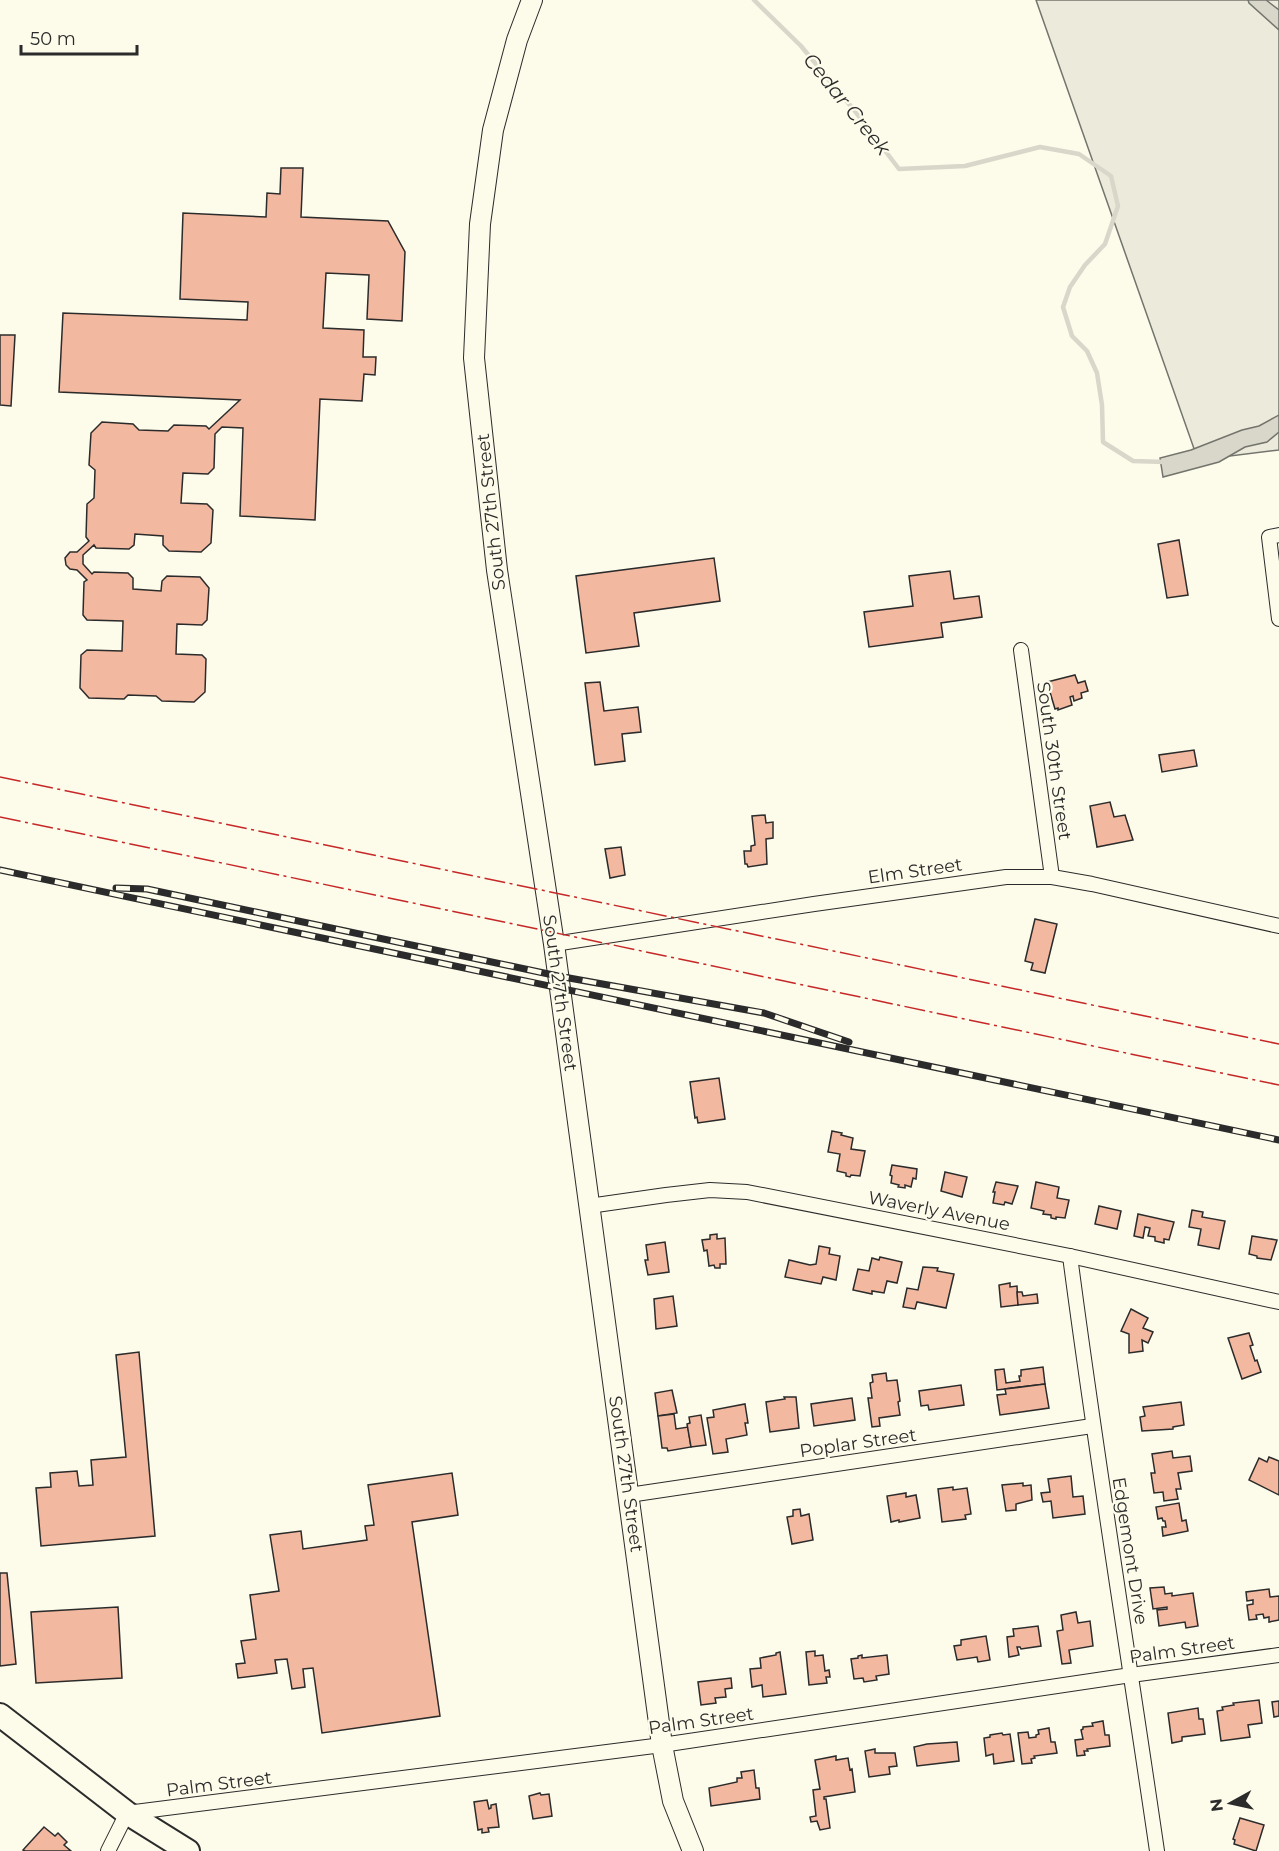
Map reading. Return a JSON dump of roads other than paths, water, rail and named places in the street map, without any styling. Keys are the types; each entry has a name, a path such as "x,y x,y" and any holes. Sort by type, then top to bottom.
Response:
{"main road":[{"name":"South 27th Street","path":"532,0 517,40 493,130 480,224 474,358 497,570 554,944 662,1745 673,1801 693,1851"},
{"path":"0,1715 127,1813 188,1851"}],"street":[{"path":"1274,536 1279,619"},
{"name":"South 30th Street","path":"1021,650 1052,877"},
{"name":"Elm Street","path":"554,944 1006,877 1052,877 1092,884 1279,926"},
{"name":"Waverly Avenue","path":"589,1206 710,1190 747,1192 1070,1256 1279,1302"},
{"name":"Edgemont Drive","path":"1070,1256 1092,1426 1157,1851"},
{"name":"Poplar Street","path":"629,1496 1092,1426"},
{"name":"Palm Street","path":"127,1813 662,1745 1279,1655"},
{"path":"108,1851 127,1813"}],"waterway":[{"name":"Cedar Creek","path":"754,0 801,46 899,169 965,166 1040,147 1079,154 1111,176 1118,206 1105,244 1085,265 1070,287 1063,307 1072,336 1087,351 1097,373 1102,405 1103,442 1133,461 1165,462"}],"railway":[{"path":"0,870 1279,1140"},
{"path":"116,888 147,889 558,976 764,1013 849,1042"}]}
